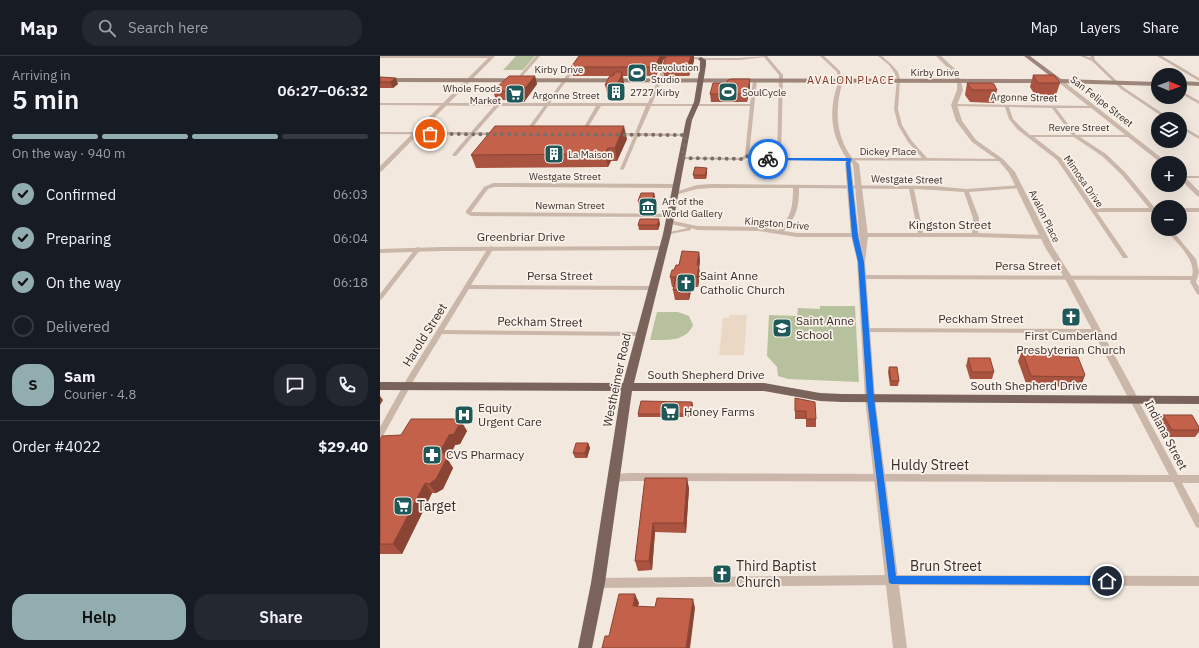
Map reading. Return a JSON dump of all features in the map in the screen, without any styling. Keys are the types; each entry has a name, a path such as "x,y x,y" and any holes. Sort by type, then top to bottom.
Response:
{"main road":[{"name":"San Felipe Street","path":"1028,56 1060,81"},
{"name":"Westheimer Road","path":"585,648 598,583 627,388 667,234 689,120 692,117 693,105 703,60 701,58"},
{"name":"Kirby Drive","path":"380,79 519,78 1151,83"},
{"path":"507,80 519,78"},
{"name":"Kirby Drive","path":"470,79 565,79"},
{"path":"1187,84 1199,82"},
{"name":"South Shepherd Drive","path":"380,386 627,388 764,387 820,397 1199,400"}],"street":[{"path":"519,78 538,56"},
{"path":"526,134 583,56"},
{"path":"678,58 739,59 765,56 781,75 782,80 779,118 779,159"},
{"path":"822,56 839,72 841,81 836,93 833,110 837,132 850,159 856,164 864,236 861,262"},
{"path":"880,56 894,68 900,81 896,106 898,121 907,138 926,160"},
{"path":"938,56 952,69 959,81 960,90 954,105"},
{"path":"1082,56 1092,58 1114,82 1159,112"},
{"path":"1159,56 1199,82"},
{"path":"380,57 492,57"},
{"path":"380,170 492,57"},
{"path":"622,169 659,80 670,59"},
{"path":"747,156 751,105 755,80"},
{"name":"San Felipe Street","path":"1060,81 1156,156"},
{"path":"1187,95 1199,103"},
{"name":"Argonne Street","path":"380,104 751,105"},
{"path":"454,155 498,104"},
{"path":"590,134 581,134 599,104"},
{"name":"Argonne Street","path":"954,105 1093,106"},
{"name":"Avalon Place","path":"954,105 959,121 965,131 974,141 1001,160 1012,172 1044,237 1068,277 1134,400"},
{"name":"Mimosa Drive","path":"1006,106 1014,123 1028,136 1059,159 1125,257"},
{"path":"1053,106 1075,136 1114,164 1151,205"},
{"path":"1187,130 1199,138"},
{"path":"380,133 505,134"},
{"path":"519,134 534,134"},
{"path":"613,134 686,135"},
{"name":"Revere Street","path":"1028,136 1130,136"},
{"name":"Dickey Place","path":"682,158 742,159 747,156 755,159 1001,160"},
{"path":"850,159 848,163 855,236 861,262 870,398 900,648"},
{"path":"1187,176 1199,177"},
{"path":"1187,182 1199,195"},
{"name":"Westgate Street","path":"468,213 486,188 493,185 676,187 851,186 934,188 966,191 1020,187"},
{"name":"Westgate Street","path":"676,187 697,187"},
{"path":"780,233 794,216 796,208 796,187"},
{"path":"911,188 921,235"},
{"path":"966,191 976,218 975,235"},
{"path":"1094,210 1151,210"},
{"path":"1187,210 1199,210"},
{"name":"Newman Street","path":"468,213 670,218"},
{"name":"Kingston Drive","path":"670,218 698,228"},
{"name":"Kingston Drive","path":"667,234 698,228 759,229 796,235 855,236"},
{"name":"Kingston Street","path":"855,236 975,235 1044,237"},
{"path":"1174,236 1193,259 1196,272 1193,278 1194,287 1199,293"},
{"name":"Greenbriar Drive","path":"380,251 491,248 663,248"},
{"name":"Harold Street","path":"380,434 406,387 491,248"},
{"path":"380,298 418,249"},
{"name":"Persa Street","path":"862,276 1193,278"},
{"name":"Persa Street","path":"467,287 652,288"},
{"name":"Peckham Street","path":"866,330 1096,331"},
{"name":"Peckham Street","path":"439,332 641,334"},
{"name":"Indiana Street","path":"1134,400 1199,524"},
{"name":"Huldy Street","path":"613,478 1199,479"},
{"name":"Brun Street","path":"598,583 892,580 1199,581"}],"green space":[{"path":"516,56 535,56 523,70 503,70"},
{"path":"820,306 855,306 859,382 788,379 778,376 777,367 767,356 769,315 797,316 798,308 820,309"},
{"path":"657,312 678,312 689,316 693,325 686,335 681,337 669,340 650,340"}],"shaded area":[{"path":"729,315 747,315 744,355 719,355 723,318 729,318"}],"building":[{"path":"579,56 660,56 655,67 571,67"},
{"path":"666,56 691,56 688,65 663,65"},
{"path":"615,72 622,72 616,85 605,85 609,77 614,75"},
{"path":"1033,75 1054,75 1060,83 1038,83"},
{"path":"509,76 535,76 521,93 512,93 514,91 493,91"},
{"path":"380,77 396,78 390,82 380,82"},
{"path":"750,79 747,94 710,94 713,83 727,83 728,80"},
{"path":"967,83 992,83 997,90 972,90"},
{"path":"495,126 624,126 615,148 608,148 605,154 471,155"},
{"path":"695,167 707,168 705,175 693,175"},
{"path":"641,193 654,193 652,201 638,201"},
{"path":"640,219 659,219 657,225 638,225"},
{"name":"Saint Anne Catholic Church","path":"682,251 699,252 697,277 691,277 688,290 673,290 676,277 670,277 672,270 674,270 676,265 679,265"},
{"path":"1022,351 1058,352 1060,357 1078,357 1085,375 1083,377 1031,376"},
{"path":"968,358 990,358 994,372 972,372"},
{"path":"889,367 897,367 899,381 891,381"},
{"path":"795,398 815,402 816,419 806,419 806,411 795,411"},
{"path":"641,401 692,402 690,414 673,414 673,416 664,416 664,414 638,414"},
{"path":"1163,415 1192,415 1199,427 1199,430 1172,430"},
{"name":"Target","path":"411,419 458,419 457,421 461,421 454,434 449,435 441,450 447,458 436,479 429,484 425,483 393,544 380,544 380,439 382,436 401,435"},
{"path":"576,443 588,443 585,453 573,453"},
{"path":"645,478 687,478 684,523 653,523 649,561 635,561"},
{"path":"619,594 635,594 633,606 655,607 657,598 693,599 686,648 602,648 605,636 609,636"}],"way so far":[{"path":"430,134 686,135 682,158 742,159 747,156 755,159 768,159"}],"place":[{"name":"Revolution Studio","path":"637,73"},
{"name":"2727 Kirby","path":"616,92"},
{"name":"SoulCycle","path":"728,92"},
{"name":"Whole Foods Market","path":"515,94"},
{"name":"La Maison","path":"554,154"},
{"name":"Art of the World Gallery","path":"648,207"},
{"name":"Saint Anne Catholic Church","path":"686,283"},
{"name":"First Cumberland Presbyterian Church","path":"1071,317"},
{"name":"Saint Anne School","path":"782,328"},
{"name":"Honey Farms","path":"670,412"},
{"name":"Equity Urgent Care","path":"464,415"},
{"name":"CVS Pharmacy","path":"432,455"},
{"name":"Target","path":"403,506"},
{"name":"Third Baptist Church","path":"722,574"}],"district":[{"name":"AVALON PLACE","path":"851,80"}],"route":[{"path":"768,159 850,159 848,163 855,236 861,262 870,398 892,580 1107,581"}]}
